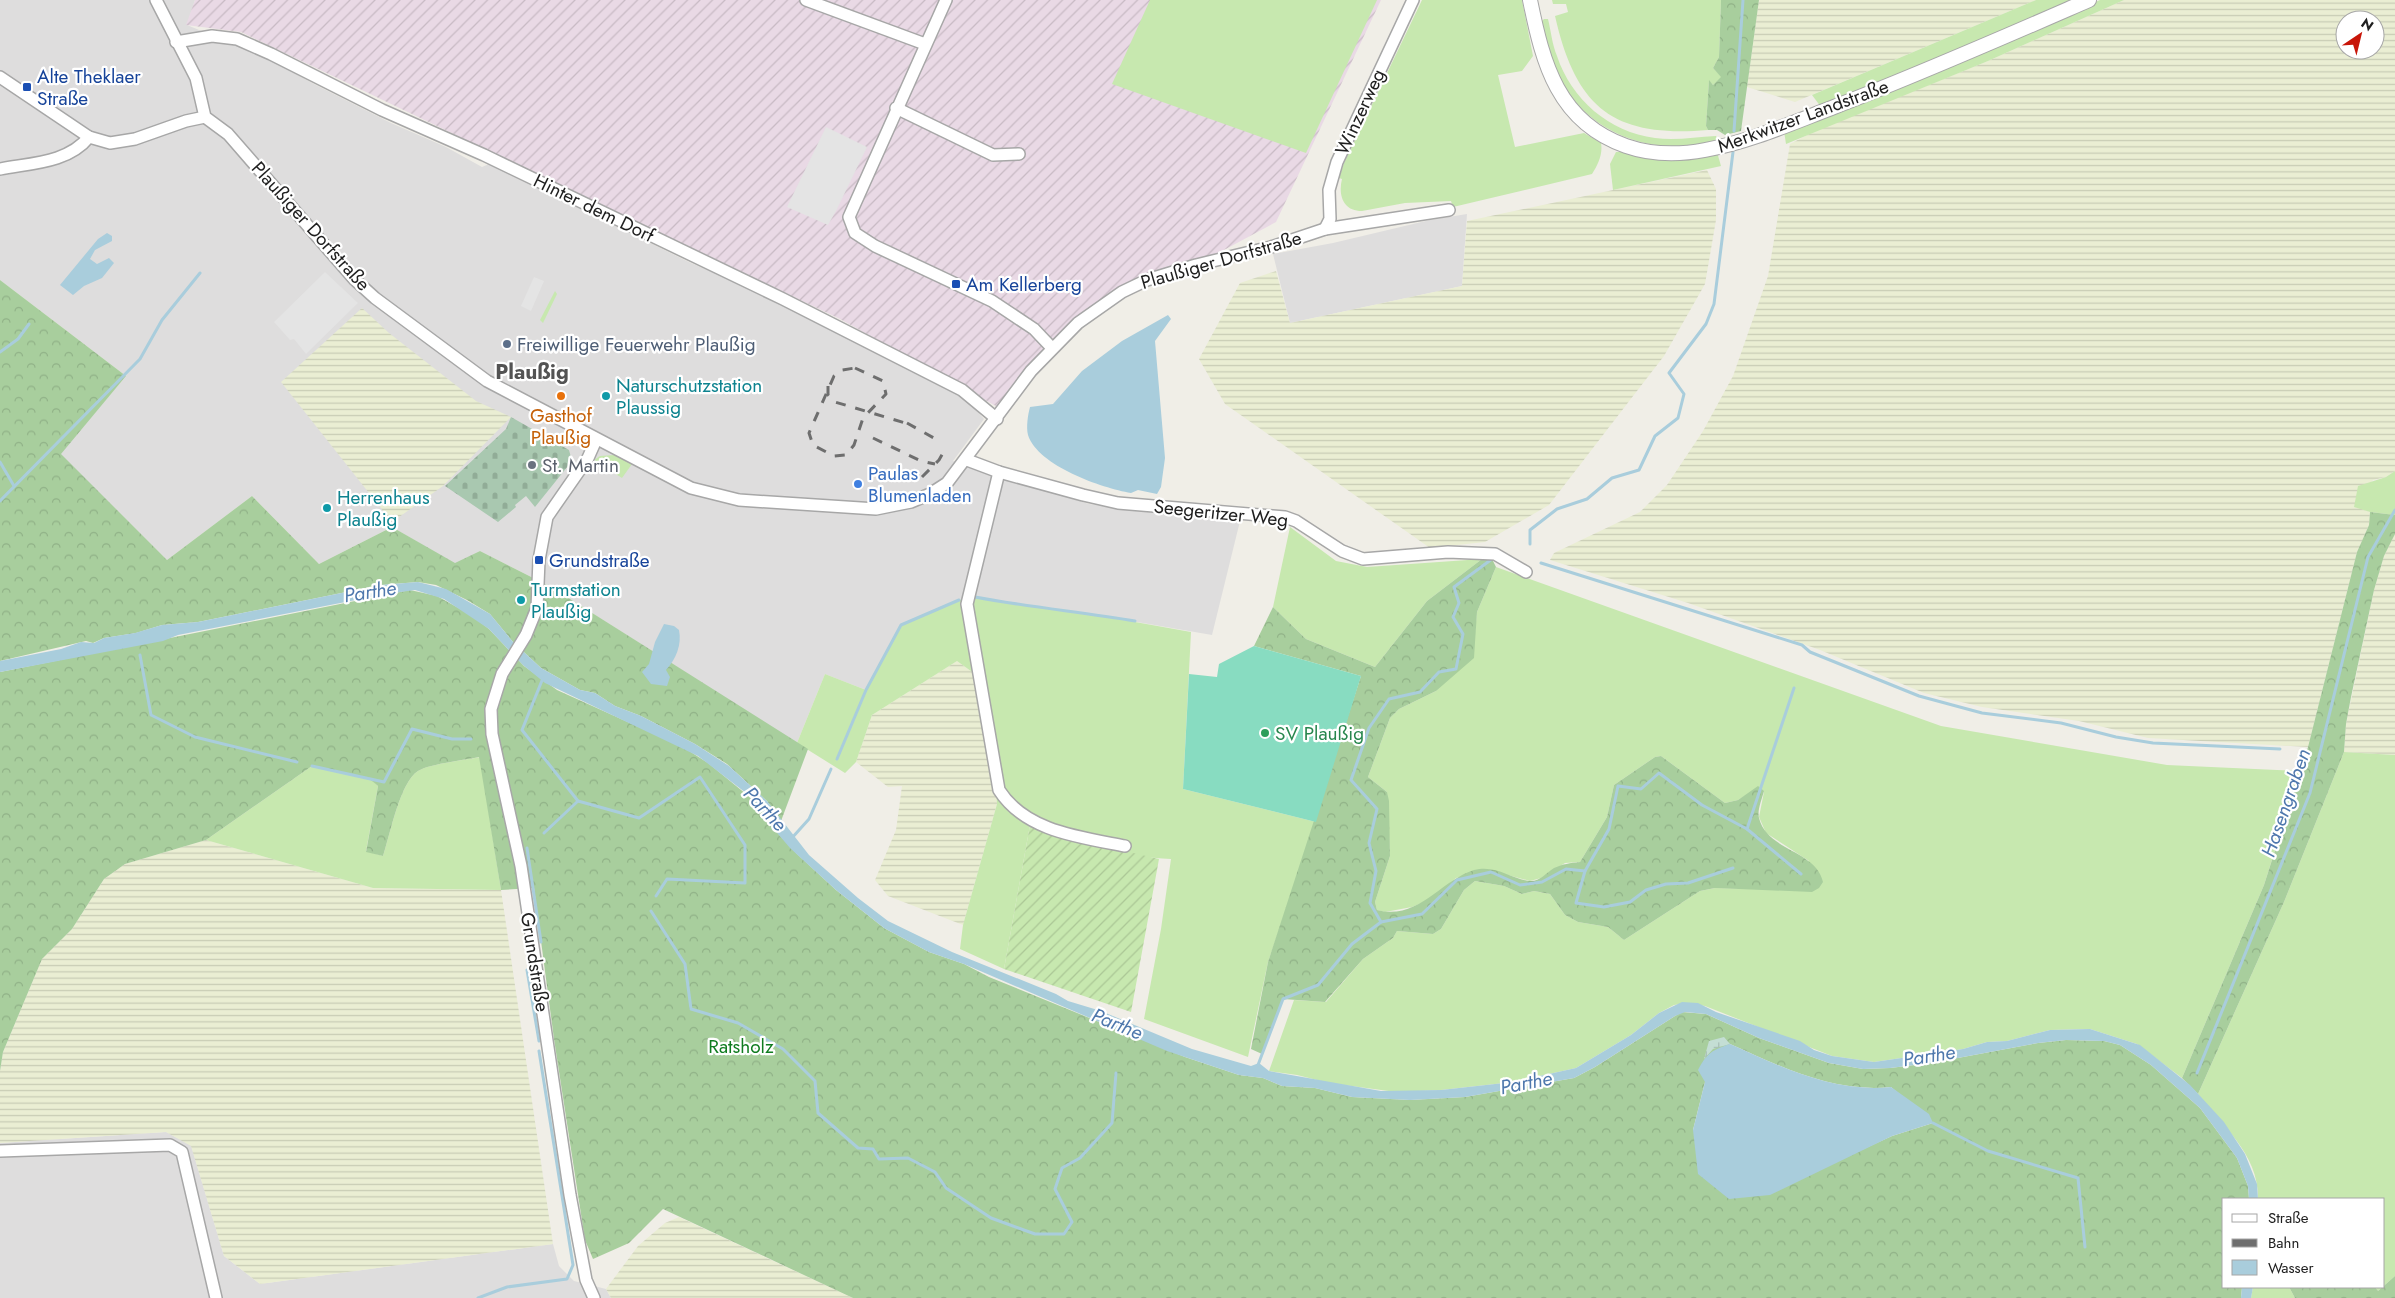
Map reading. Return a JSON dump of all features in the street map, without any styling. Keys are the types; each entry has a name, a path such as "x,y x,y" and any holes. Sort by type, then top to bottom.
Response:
{"street":[{"path":"0,77 89,137 110,143 124,142 186,121 205,117 199,87 156,0"},
{"path":"806,0 925,44"},
{"path":"946,0 896,108 849,217 855,233 875,246 992,301 1034,329 1052,348"},
{"name":"Winzerweg","path":"1325,229 1330,219 1329,190 1337,162 1413,0"},
{"name":"Merkwitzer Landstraße","path":"1530,0 1542,56 1553,82 1573,110 1599,132 1626,146 1664,154 1706,150 1734,142 1862,96 2089,0"},
{"name":"Hinter dem Dorf","path":"174,37 212,36 238,39 271,54 382,110 492,158 783,300 962,390 997,418"},
{"path":"896,108 992,154 1019,154"},
{"name":"Plaußiger Dorfstraße","path":"205,117 234,140 354,279 375,298 487,381 596,440 691,488 739,500 876,510 910,502 930,494 947,483 1031,371 1052,348 1092,313 1122,292 1147,280 1196,265 1272,248 1325,229 1449,210"},
{"path":"0,169 64,157 80,148 89,137"},
{"name":"Grundstraße","path":"594,1298 586,1280 570,1195 521,866 492,734 492,700 508,665 526,635 537,608 539,560 547,518 588,458 596,440"},
{"name":"Seegeritzer Weg","path":"966,460 999,472 1118,503 1285,517 1296,521 1342,551 1363,559 1448,552 1495,554 1526,572"},
{"path":"999,472 967,604 999,790 1008,805 1025,818 1043,827 1125,846"},
{"path":"0,1151 170,1144 182,1152 216,1298"}],"shaded area":[{"path":"0,0 195,0 187,25 269,59 314,84 391,123 446,147 482,167 489,164 691,263 768,296 959,391 984,419 953,461 1089,504 1116,508 1241,517 1212,635 1068,610 1020,605 975,597 959,600 901,625 866,690 825,674 797,743 551,587 480,551 455,564 392,527 319,564 252,496 167,560 60,454 126,376 0,280"},
{"path":"195,0 1381,0 1276,222 1196,265 1147,280 1078,323 1003,410 840,319 241,32 186,25"},
{"path":"826,127 867,147 828,225 787,207"},
{"path":"1467,214 1462,286 1290,323 1273,254 1333,243 1430,220"},
{"path":"325,272 358,303 306,354 294,339 290,340 274,322"},
{"path":"534,277 544,281 531,311 521,306"},
{"path":"166,1132 191,1145 224,1256 260,1284 553,1244 559,1266 574,1281 606,1289 611,1298 0,1298 0,1143"}],"green space":[{"path":"1150,0 1377,0 1306,153 1112,84"},
{"path":"1422,0 1522,0 1533,56 1522,71 1498,75 1515,147 1584,133 1601,143 1600,159 1592,174 1453,207 1451,201 1405,203 1362,211 1346,205 1341,191 1342,179 1339,178 1344,163"},
{"path":"1552,0 1721,0 1719,57 1713,68 1722,77 1713,85 1709,81 1706,126 1708,130 1675,131 1647,128 1623,122 1604,110 1588,95 1574,74 1555,16 1568,12 1566,4 1553,4"},
{"path":"1721,0 1759,0 1741,131 1725,135 1717,130 1708,130 1706,126 1709,80 1713,85 1721,77 1713,68 1719,57"},
{"path":"1759,0 2036,0 1795,102 1747,87"},
{"path":"2036,0 2077,0 1821,107 1812,95"},
{"path":"2100,0 2124,0 1988,61 1786,144 1784,131 1984,51"},
{"path":"2124,0 2395,0 2395,471 2386,477 2373,480 2354,506 2370,512 2369,525 2357,552 2308,747 2148,738 2079,721 1982,707 1924,693 1820,650 1688,603 1550,560 1554,553 1640,512 1667,485 1703,431 1733,376 1768,276 1790,144 1815,131 1988,61"},
{"path":"1544,19 1548,19 1555,51 1563,72 1582,99 1607,121 1638,135 1663,139 1716,136 1719,142 1694,146 1669,146 1645,143 1623,136 1602,125 1583,110 1568,92 1555,70 1541,22"},
{"path":"1616,152 1717,152 1721,166 1613,190 1610,164"},
{"path":"1707,170 1716,189 1716,220 1705,284 1664,356 1549,505 1485,542 1430,548 1225,404 1199,359 1240,283 1276,271 1290,323 1462,286 1467,221"},
{"path":"0,280 126,376 61,454 167,560 252,496 319,564 392,527 455,563 480,551 551,587 808,749 781,821 767,801 727,764 695,744 641,716 615,706 595,693 580,690 541,668 513,642 490,614 436,585 418,582 381,585 198,622 162,625 136,633 104,638 93,643 86,641 0,661"},
{"path":"555,291 557,294 543,323 540,320"},
{"path":"362,308 389,333 476,401 511,417 443,486 392,522 281,382"},
{"path":"511,417 569,450 572,461 535,507 526,496 498,522 445,486 506,429"},
{"path":"614,455 632,464 622,478 594,460 600,456"},
{"path":"2395,471 2395,515 2370,512 2354,507 2358,486 2386,477"},
{"path":"2370,512 2395,515 2395,534 2384,556 2374,590 2346,724 2344,752 2284,902 2198,1094 2182,1078 2264,885 2308,747 2357,552 2369,525"},
{"path":"1290,527 1336,561 1367,567 1482,559 1427,601 1375,667 1306,639 1273,607"},
{"path":"2395,534 2395,755 2344,752 2346,724 2374,590 2384,556"},
{"path":"1482,559 1492,559 1496,567 1477,612 1474,658 1436,691 1399,709 1390,718 1368,777 1387,792 1389,801 1390,856 1375,902 1377,910 1392,912 1405,910 1417,905 1462,875 1474,870 1490,869 1524,880 1534,881 1554,868 1580,862 1607,817 1614,785 1655,757 1661,756 1725,803 1738,800 1758,786 1764,791 1759,808 1759,818 1764,829 1771,837 1811,863 1819,871 1823,882 1819,888 1812,892 1715,888 1700,891 1624,940 1608,927 1578,922 1565,915 1550,894 1534,891 1522,894 1504,886 1475,881 1464,890 1441,929 1433,934 1397,931 1393,938 1363,959 1325,1002 1283,999 1262,1054 1251,1049 1268,962 1361,676 1254,646 1273,607 1306,639 1375,667 1427,601"},
{"path":"1496,567 1941,726 2167,765 2300,771 2264,885 2182,1078 2137,1044 2090,1029 2050,1030 2007,1041 1987,1042 1963,1049 1874,1062 1832,1056 1705,1006 1688,1003 1674,1005 1659,1013 1631,1035 1576,1068 1513,1082 1441,1090 1396,1092 1329,1083 1297,1075 1269,1071 1294,1000 1326,1002 1363,959 1393,938 1397,931 1433,934 1441,929 1464,890 1475,881 1504,886 1522,894 1534,891 1550,894 1565,915 1578,922 1608,927 1624,940 1700,891 1715,888 1760,889 1809,861 1766,833 1759,817 1764,792 1759,787 1738,800 1725,803 1661,756 1655,757 1614,785 1607,817 1580,862 1565,863 1541,878 1530,881 1486,869 1456,878 1431,899 1412,907 1385,912 1377,910 1375,902 1390,856 1387,792 1368,777 1390,718 1399,709 1436,691 1475,632 1477,612"},
{"name":"Ratsholz","path":"410,590 437,596 471,615 489,629 524,666 557,690 683,747 708,763 757,803 773,828 797,854 836,890 884,928 929,952 964,964 989,977 1185,1057 1239,1075 1263,1078 1282,1086 1315,1088 1352,1097 1410,1100 1465,1097 1574,1078 1595,1067 1682,1012 1706,1014 1759,1038 1829,1063 1863,1069 1931,1063 2038,1043 2066,1040 2104,1041 2120,1045 2151,1065 2200,1108 2237,1158 2248,1186 2249,1198 2222,1198 2222,1288 2242,1288 2241,1298 853,1298 663,1209 629,1243 593,1259 585,1240 554,1039 534,888 501,890 479,757 430,766 418,771 412,777 401,797 383,856 366,852 378,786 371,780 312,766 206,840 125,864 104,879 72,929 42,959 3,1052 0,1071 0,672","holes":["1730,1044 1788,1069 1828,1082 1849,1086 1891,1087 1933,1123 1892,1136 1846,1157 1693,1130 1705,1082"]},
{"path":"975,597 1020,605 1068,610 1191,632 1183,789 1316,822 1268,962 1248,1057 1144,1019 1161,929 1171,859 1154,858 1118,851 1030,825 1004,969 960,949 963,925 997,804 996,789 975,674 957,661 872,715 856,762 845,773 797,743 825,674 866,690 901,625 959,600"},
{"name":"SV Plaußig","path":"1254,646 1361,676 1316,822 1183,789 1189,674 1217,677 1219,664"},
{"path":"957,661 975,674 996,789 997,804 963,925 888,896 875,880 896,830 902,786 888,787 856,762 872,715"},
{"path":"2344,752 2395,755 2395,1276 2385,1285 2385,1198 2258,1198 2257,1183 2246,1154 2228,1129 2198,1094 2284,902"},
{"path":"480,757 501,890 373,888 206,840 312,766 372,780 378,786 366,851 383,856 401,797 412,777 418,771 430,766"},
{"path":"1030,825 1095,844 1159,859 1131,1012 1004,969"},
{"path":"206,840 373,888 501,890 553,1244 260,1284 224,1256 191,1146 166,1132 0,1143 0,1071 3,1052 42,959 72,929 104,879 125,864"},
{"path":"1724,1037 1730,1044 1713,1049 1704,1059 1709,1041"},
{"path":"679,1217 853,1298 611,1298 606,1289 638,1246 665,1223"},
{"path":"2395,1276 2395,1298 2295,1298 2290,1288 2376,1288 2378,1291 2385,1288 2385,1285"},
{"path":"2253,1288 2290,1288 2295,1298 2251,1298"}],"water":[{"path":"107,233 112,236 112,241 95,250 90,259 97,264 109,258 114,263 102,278 84,286 73,295 60,285 98,239"},
{"path":"1168,315 1171,319 1155,341 1165,458 1161,487 1157,494 1138,490 1131,493 1088,481 1057,466 1044,456 1034,446 1028,435 1030,407 1053,404 1082,371 1122,341"},
{"name":"Parthe","path":"418,582 446,589 490,614 513,642 541,668 580,690 595,693 615,706 641,716 695,744 729,766 767,801 809,855 858,898 888,921 952,952 1056,994 1068,1001 1101,1011 1192,1049 1251,1066 1259,1063 1269,1071 1381,1091 1441,1090 1513,1082 1576,1068 1631,1035 1659,1013 1682,1002 1698,1003 1716,1012 1800,1041 1814,1050 1832,1056 1874,1062 1963,1049 1987,1042 2007,1041 2050,1030 2090,1029 2140,1045 2190,1085 2224,1122 2245,1154 2257,1184 2258,1198 2249,1198 2248,1186 2237,1158 2200,1108 2151,1065 2120,1045 2104,1041 2066,1040 2038,1043 1931,1063 1863,1069 1829,1063 1759,1038 1706,1014 1685,1012 1675,1016 1595,1067 1574,1078 1465,1097 1410,1100 1352,1097 1315,1088 1282,1086 1263,1078 1239,1075 1167,1051 964,964 929,952 884,928 836,890 790,848 773,828 759,806 746,793 698,756 545,683 523,665 489,629 444,599 415,590 178,635 163,641 0,672 0,661 61,649 81,642 94,643 104,638 135,633 162,625 198,622 381,585"},
{"path":"664,624 674,626 679,630 680,636 677,652 666,670 670,677 667,686 651,684 642,672 649,664 655,642"},
{"path":"1730,1044 1788,1069 1828,1082 1870,1088 1891,1087 1929,1114 1933,1123 1892,1136 1770,1195 1729,1199 1698,1174 1693,1130 1705,1082 1698,1070 1711,1053"},
{"path":"2242,1288 2253,1288 2251,1298 2241,1298"}],"waterway":[{"path":"1734,131 1743,0"},
{"path":"1530,544 1530,530 1557,509 1587,499 1612,478 1639,470 1655,436 1678,418 1684,394 1669,373 1706,324 1714,304 1733,152"},
{"path":"0,501 140,359 162,320 200,273"},
{"path":"0,352 18,339 29,324"},
{"path":"0,462 14,486"},
{"name":"Hasengraben","path":"2197,1073 2310,793 2368,557 2395,510"},
{"path":"1258,1065 1283,999 1318,985 1352,944 1381,922 1370,903 1376,871 1369,843 1377,809 1351,780 1369,728 1389,699 1420,692 1439,672 1456,669 1463,634 1453,617 1459,603 1454,587 1492,559"},
{"path":"1541,563 1802,645 1810,652 1919,696 1982,713 2061,723 2116,737 2153,743 2280,749"},
{"path":"975,597 1135,621"},
{"path":"837,759 866,690 901,625 959,600"},
{"path":"140,655 151,715 195,737 297,762"},
{"path":"543,678 522,730 578,801 639,818 700,777 745,845 745,883 667,879 656,896"},
{"path":"1747,829 1794,688"},
{"path":"312,766 384,782 412,729 452,739 471,739"},
{"path":"791,839 809,819 831,769"},
{"path":"1381,922 1422,914 1457,880 1491,872 1520,885 1542,882 1566,869 1585,871 1609,829 1618,786 1641,789 1659,773 1702,805 1747,829 1801,874"},
{"path":"544,833 578,801"},
{"path":"527,848 541,942"},
{"path":"1585,871 1576,903 1604,907 1630,902 1646,890 1666,884 1688,883 1733,868"},
{"path":"651,911 685,964 691,1009 738,1023 783,1049 815,1081 818,1113 858,1148 873,1149 879,1159 908,1158 935,1172 946,1188 991,1218 1035,1234 1064,1234 1072,1222 1055,1189 1062,1168 1080,1158 1112,1123 1116,1073"},
{"path":"527,970 539,1041"},
{"path":"478,1298 507,1287 567,1279 573,1265 539,1051"},
{"path":"1933,1123 1988,1151 2078,1178 2085,1247"}],"railway":[{"path":"855,368 883,381 886,394 863,418 854,445 846,455 834,456 813,445 809,433 834,376 842,370 855,368"},
{"path":"828,386 828,395 835,402 912,425"},
{"path":"907,423 941,442"},
{"path":"873,438 921,461 935,464"},
{"path":"922,477 939,460 943,453"}],"place":[{"name":"Alte Theklaer Straße","path":"27,87"},
{"name":"Am Kellerberg","path":"956,284"},
{"name":"Freiwillige Feuerwehr Plaußig","path":"507,344"},
{"name":"Gasthof Plaußig","path":"561,396"},
{"name":"Naturschutzstation Plaussig","path":"606,396"},
{"name":"St. Martin","path":"532,465"},
{"name":"Paulas Blumenladen","path":"858,484"},
{"name":"Herrenhaus Plaußig","path":"327,508"},
{"name":"Grundstraße","path":"539,560"},
{"name":"Turmstation Plaußig","path":"521,600"},
{"name":"SV Plaußig","path":"1265,733"}],"district":[{"name":"Plaußig","path":"532,372"}]}
